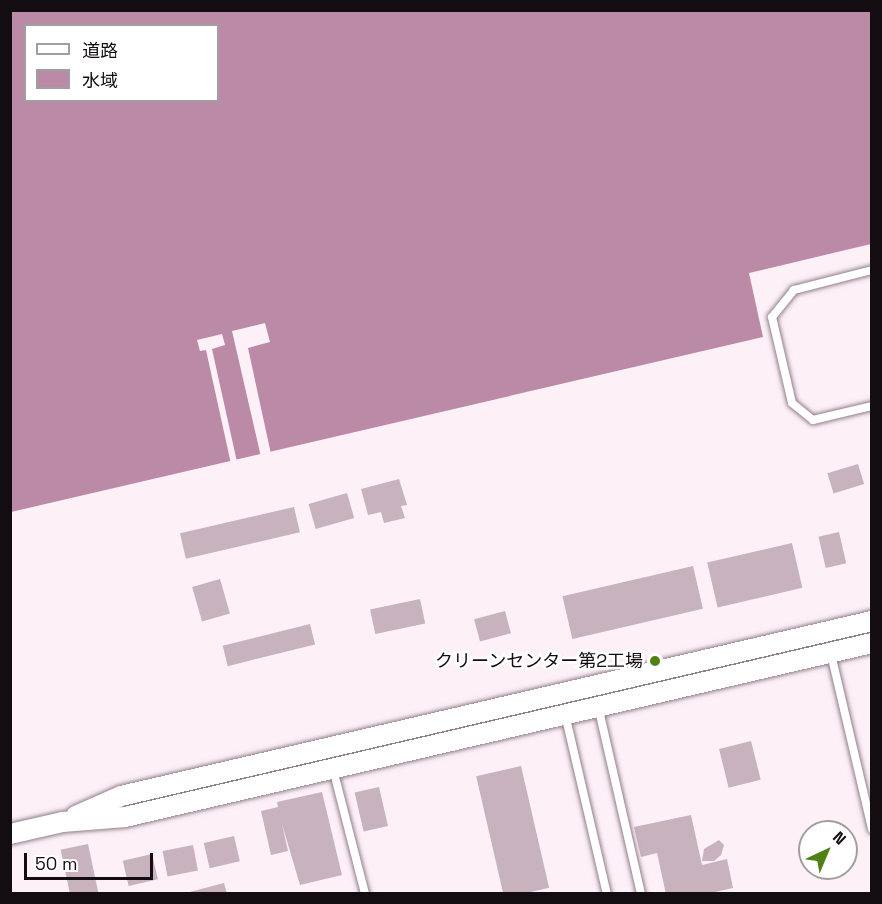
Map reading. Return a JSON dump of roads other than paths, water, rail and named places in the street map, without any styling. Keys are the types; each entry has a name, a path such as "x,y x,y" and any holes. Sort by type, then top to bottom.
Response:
{"street":[{"path":"63,822 121,796 872,621"},
{"path":"10,834 63,822 125,817 872,643"}],"lane":[{"path":"872,270 794,290 772,317 792,403 813,420 872,406"},
{"path":"831,652 872,829"},
{"path":"598,706 641,894"},
{"path":"565,714 607,894"},
{"path":"333,768 365,894"}],"water":[{"path":"10,11 871,11 871,244 749,273 763,337 11,512"}],"place":[{"name":"クリーンセンター第2工場","path":"655,661"}]}
